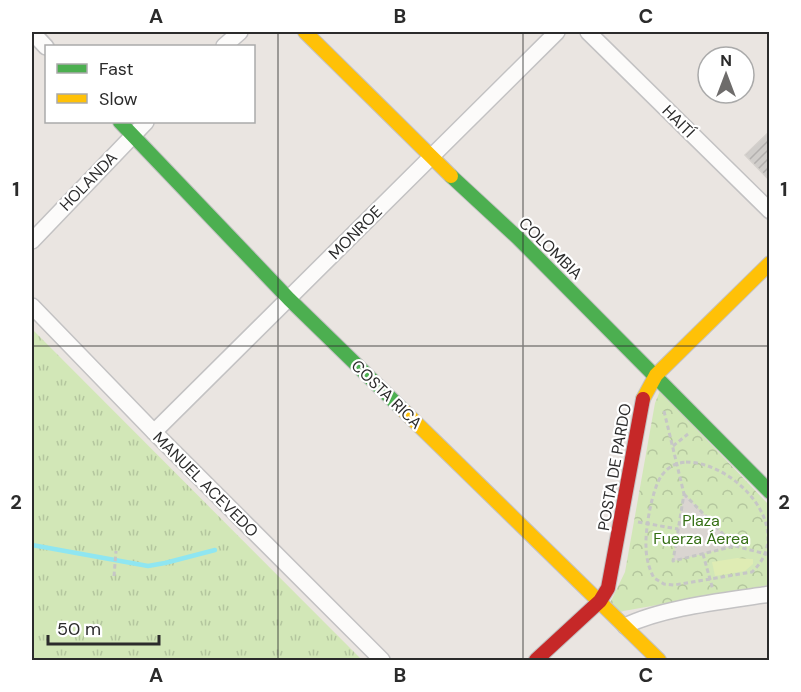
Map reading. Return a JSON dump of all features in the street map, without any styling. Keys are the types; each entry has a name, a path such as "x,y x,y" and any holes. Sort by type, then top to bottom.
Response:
{"street":[{"path":"32,32 45,46"},
{"path":"225,45 240,32"},
{"name":"COLOMBIA","path":"305,32 430,157 518,238 770,492"},
{"name":"MONROE","path":"154,432 557,32"},
{"name":"HAITÍ","path":"588,32 770,211"},
{"name":"COSTA RICA","path":"121,123 289,299 659,660"},
{"name":"HOLANDA","path":"32,241 145,123"},
{"name":"POSTA DE PARDO","path":"536,660 600,601 608,588 643,399 656,375 770,263"},
{"name":"MANUEL ACEVEDO","path":"32,306 154,432 382,660"},
{"path":"625,626 639,619 716,602 770,594"}],"path":[{"path":"663,405 684,494 673,561 735,546"},
{"path":"696,462 720,469 735,480 761,511 767,523 767,555 752,572 674,585 664,584 654,578 646,545 648,524 661,476 677,463 696,462"},
{"path":"684,494 735,546 767,555"},
{"path":"621,519 678,529"},
{"path":"114,576 116,551"},
{"path":"704,554 716,602"}],"green space":[{"path":"32,329 362,660 32,660"},
{"name":"Plaza Fuerza Áerea","path":"660,391 769,505 769,585 618,612 610,603 625,572 655,403"},
{"path":"737,558 753,559 753,564 745,571 715,576 712,562"}],"shaded area":[{"path":"684,494 735,546 673,561"}],"building":[{"path":"770,131 770,181 745,155"}],"waterway":[{"path":"32,545 148,566 215,550"}],"traffic: fast":[{"path":"121,123 289,299 403,410"},
{"path":"451,176 518,238 770,492"}],"traffic: slow":[{"path":"305,32 451,176"},
{"path":"643,399 656,375 770,263"},
{"path":"403,410 659,660"}],"traffic: jam":[{"path":"536,660 600,601 608,588 643,399"}]}
